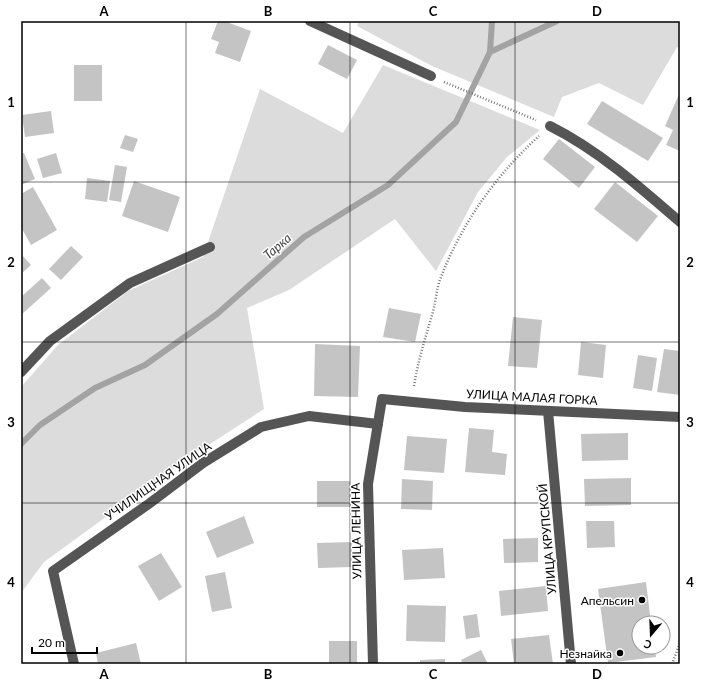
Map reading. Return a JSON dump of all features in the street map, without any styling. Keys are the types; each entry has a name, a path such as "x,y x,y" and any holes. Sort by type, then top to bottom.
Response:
{"street":[{"path":"310,21 431,76"},
{"path":"550,126 578,142 643,190 680,222"},
{"path":"21,372 50,341 130,283 210,247"},
{"name":"УЛИЦА МАЛАЯ ГОРКА","path":"382,399 548,411 680,417"},
{"name":"УЛИЦА ЛЕНИНА","path":"373,664 368,484 382,399"},
{"name":"УЛИЦА КРУПСКОЙ","path":"548,411 571,664"},
{"name":"УЧИЛИЩНАЯ УЛИЦА","path":"74,664 53,571 150,503 203,463 261,427 309,416 378,424"}],"path":[{"path":"412,402 418,359 433,313 440,278 459,238 486,194 516,157 550,126 431,76"},
{"path":"672,664 680,643"}],"shaded area":[{"path":"359,21 680,21 680,48 677,47 643,105 599,83 562,97 554,117 432,66 357,26"},
{"path":"383,65 540,130 507,157 478,192 436,271 395,219 289,290 247,308 264,409 176,466 44,562 21,593 21,387 58,345 128,291 203,257 260,89 343,133"}],"building":[{"path":"218,21 224,21 251,31 240,62 215,53 219,42 211,39"},
{"path":"328,45 357,60 347,79 318,64"},
{"path":"74,65 102,65 102,101 74,101"},
{"path":"680,92 680,151 666,145 673,130 665,126"},
{"path":"602,101 663,138 648,161 587,124"},
{"path":"51,111 54,133 25,137 22,115"},
{"path":"125,135 138,139 133,152 120,148"},
{"path":"559,139 595,167 579,188 543,159"},
{"path":"24,153 35,179 21,185 21,154"},
{"path":"56,153 62,173 43,178 37,159"},
{"path":"115,165 127,167 121,202 109,200"},
{"path":"87,178 110,181 107,202 85,199"},
{"path":"134,181 180,197 168,232 122,216"},
{"path":"615,182 658,216 637,242 594,209"},
{"path":"33,187 57,230 31,245 21,227 21,194"},
{"path":"71,246 83,257 61,280 49,269"},
{"path":"21,254 31,265 21,274"},
{"path":"42,278 51,288 21,315 21,297"},
{"path":"389,308 421,314 415,342 383,337"},
{"path":"513,317 542,320 537,368 508,366"},
{"path":"581,342 606,345 603,378 578,375"},
{"path":"315,344 360,346 358,397 314,396"},
{"path":"664,349 680,351 680,395 657,392"},
{"path":"638,355 657,358 652,391 633,388"},
{"path":"469,428 494,430 492,452 507,454 505,475 465,472"},
{"path":"628,433 628,460 582,461 581,434"},
{"path":"407,436 447,439 444,473 404,470"},
{"path":"631,478 631,505 585,506 584,479"},
{"path":"402,479 433,481 432,510 401,509"},
{"path":"317,481 350,481 351,507 317,507"},
{"path":"244,516 254,543 217,558 206,532"},
{"path":"586,521 614,521 615,547 587,548"},
{"path":"538,538 538,562 504,563 503,539"},
{"path":"352,542 352,567 318,568 317,543"},
{"path":"443,548 445,578 404,580 402,550"},
{"path":"161,553 182,587 159,601 138,566"},
{"path":"225,572 232,608 212,612 205,576"},
{"path":"646,582 650,615 631,615 631,655 656,655 656,657 608,663 598,589"},
{"path":"546,586 548,611 501,616 499,591"},
{"path":"407,605 446,606 445,642 406,641"},
{"path":"477,614 480,637 466,639 463,616"},
{"path":"549,635 553,664 514,664 511,639"},
{"path":"329,641 357,641 357,664 329,664"},
{"path":"136,643 141,664 98,664 96,653"},
{"path":"481,650 488,664 463,664 461,660"},
{"path":"445,659 445,664 420,664 420,660"}],"waterway":[{"name":"Тарка","path":"21,444 40,425 95,388 145,365 217,314 304,237 388,185 456,122 490,52 492,21"},
{"path":"490,52 557,21"}],"place":[{"name":"Апельсин","path":"642,600"},
{"name":"Незнайка","path":"620,653"}]}
